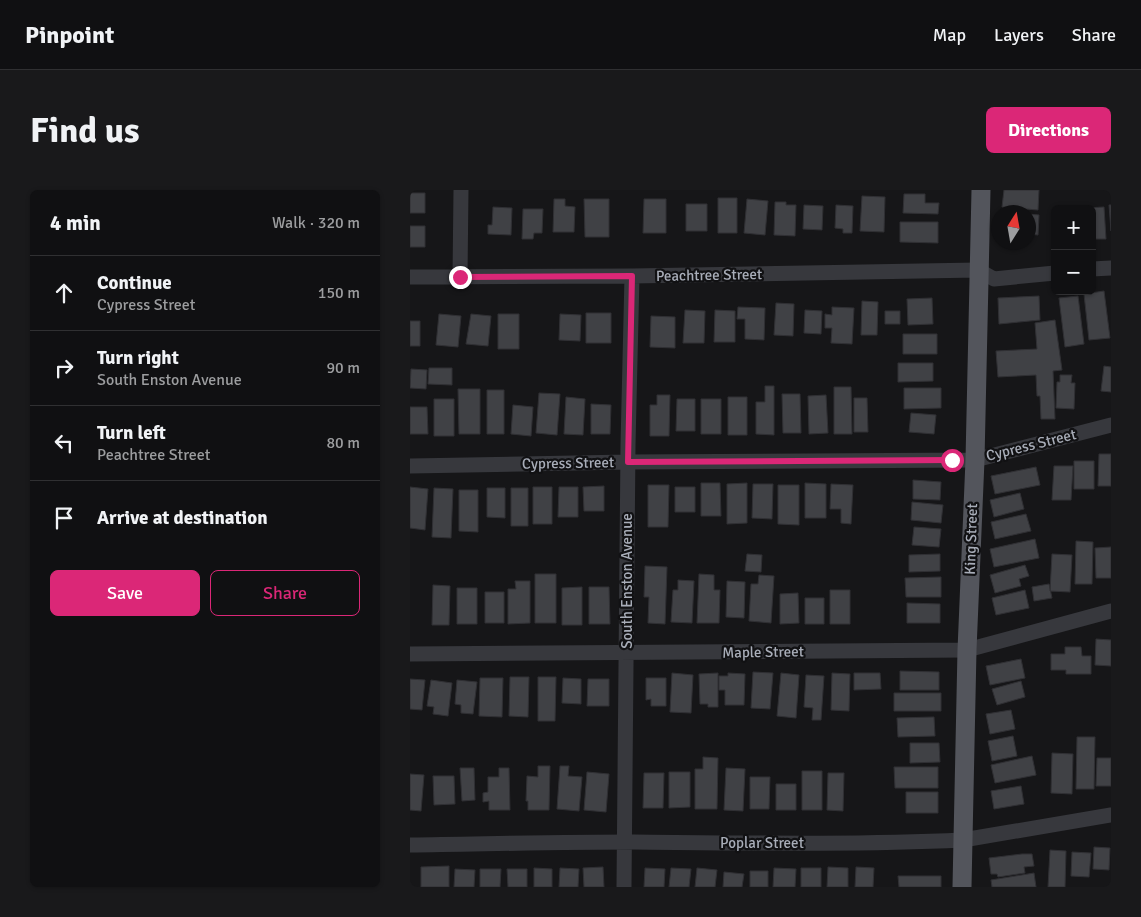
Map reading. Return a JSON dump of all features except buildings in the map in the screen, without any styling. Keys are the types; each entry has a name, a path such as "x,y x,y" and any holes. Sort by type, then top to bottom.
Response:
{"main road":[{"name":"King Street","path":"962,887 981,190"}],"street":[{"path":"460,277 461,190"},
{"path":"1096,270 1111,268"},
{"path":"978,270 994,279 1051,273"},
{"name":"Peachtree Street","path":"410,277 632,276 978,270"},
{"name":"South Enston Avenue","path":"624,887 628,462 632,276"},
{"name":"Cypress Street","path":"410,466 628,462 974,460 1111,425"},
{"name":"Maple Street","path":"410,654 967,650 1111,612"},
{"name":"Poplar Street","path":"410,846 625,842 875,843 963,840 1111,815"}],"route":[{"path":"460,277 632,276 628,462 952,460"}]}
